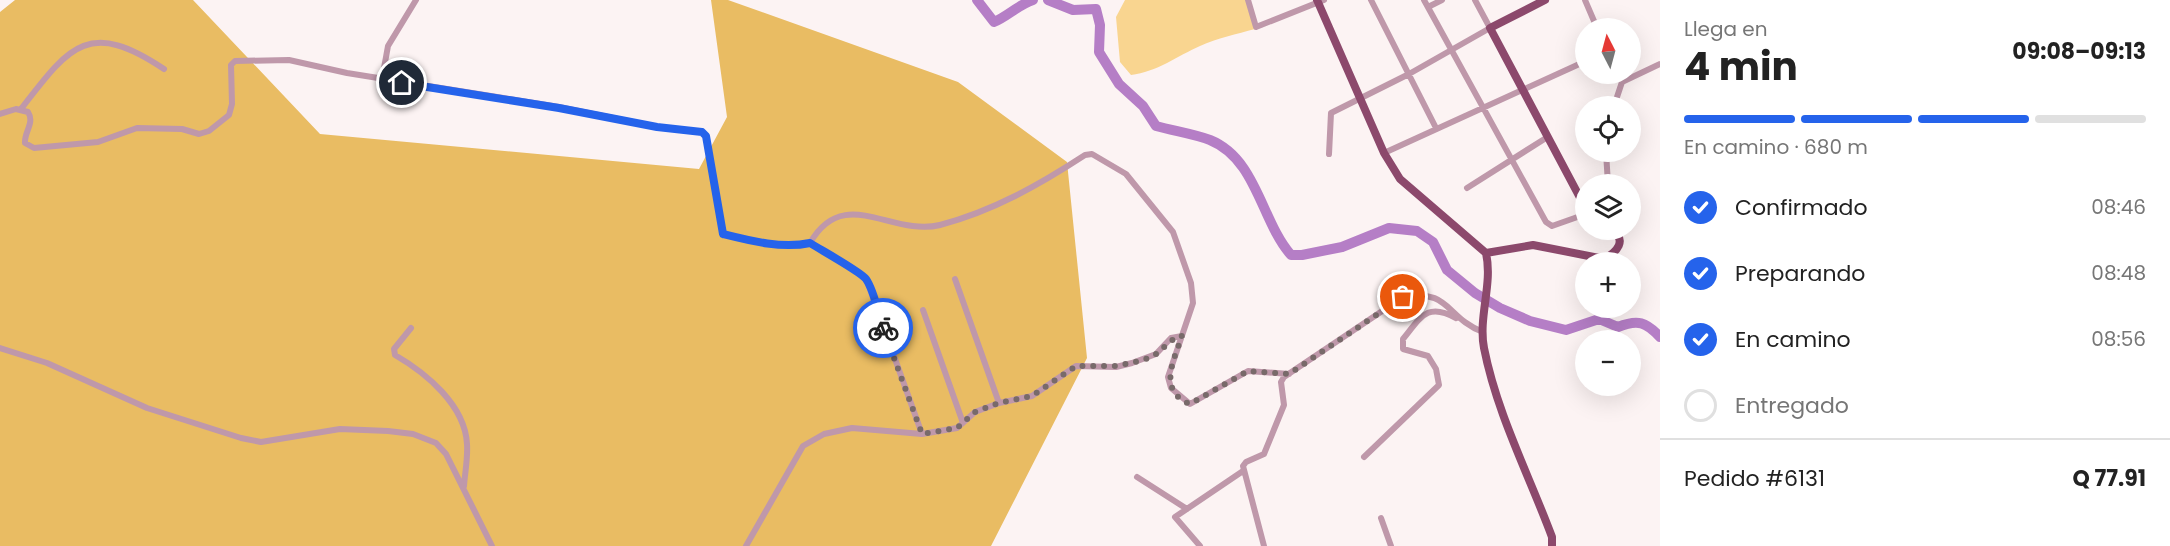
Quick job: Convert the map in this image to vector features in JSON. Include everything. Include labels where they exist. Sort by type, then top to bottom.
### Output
[{"type":"main road","points":[[1545,0],[1490,28],[1575,192]]},
{"type":"main road","points":[[1320,1],[1384,153],[1409,189],[1486,253],[1488,270],[1483,328],[1484,347],[1500,405],[1546,523],[1552,546]]},
{"type":"main road","points":[[1486,253],[1533,245],[1604,259],[1615,253],[1620,240]]},
{"type":"street","points":[[382,79],[388,46],[416,0]]},
{"type":"street","points":[[1248,0],[1256,27],[1320,1]]},
{"type":"street","points":[[1371,0],[1436,128]]},
{"type":"street","points":[[1424,0],[1546,222],[1552,226],[1575,217]]},
{"type":"street","points":[[1428,7],[1442,0]]},
{"type":"street","points":[[1329,154],[1331,113],[1408,74],[1490,28],[1475,0]]},
{"type":"street","points":[[1585,0],[1592,18]]},
{"type":"street","points":[[0,114],[21,109],[54,66],[79,48],[94,42],[119,45],[164,69]]},
{"type":"street","points":[[21,109],[31,116],[25,136],[29,147],[82,144],[116,138],[137,128],[182,129],[200,134],[209,131],[229,115],[232,104],[231,65],[235,61],[290,60],[382,79],[559,108],[657,127],[702,132],[706,136],[723,234],[797,246],[810,243],[828,219],[840,215],[853,213],[895,223],[936,226],[984,212],[1040,184],[1084,155],[1092,154],[1126,174],[1173,232],[1191,283],[1193,303],[1168,377],[1171,388],[1190,404],[1248,371],[1289,374]]},
{"type":"street","points":[[1617,96],[1622,82],[1660,64]]},
{"type":"street","points":[[1384,153],[1575,66]]},
{"type":"street","points":[[1467,188],[1546,138]]},
{"type":"street","points":[[810,243],[846,267],[859,272],[867,280],[922,434]]},
{"type":"street","points":[[955,279],[999,403]]},
{"type":"street","points":[[1264,546],[1244,471],[1246,462],[1264,454],[1284,405],[1281,382],[1289,374],[1403,297],[1419,294],[1435,296],[1468,325]]},
{"type":"street","points":[[1364,457],[1439,385],[1436,369],[1428,356],[1403,349],[1403,339],[1431,310],[1438,309],[1468,325],[1483,328]]},
{"type":"street","points":[[923,310],[963,423]]},
{"type":"street","points":[[411,328],[394,349],[395,355],[429,379],[453,405],[463,423],[467,442],[464,487]]},
{"type":"street","points":[[746,546],[803,446],[824,434],[852,428],[922,434],[957,428],[975,412],[999,403],[1032,396],[1080,365],[1116,366],[1144,360],[1156,354],[1171,338],[1182,336]]},
{"type":"street","points":[[0,348],[47,363],[147,408],[242,438],[261,442],[339,429],[413,434],[436,443],[446,453],[492,546]]},
{"type":"street","points":[[1200,546],[1176,521],[1175,517],[1244,471]]},
{"type":"street","points":[[1137,477],[1187,509]]},
{"type":"street","points":[[1381,518],[1391,546]]},
{"type":"shaded area","points":[[15,0],[193,0],[320,134],[699,169],[727,117],[711,0],[728,0],[958,82],[1067,162],[1087,358],[991,546],[0,546],[0,12]]},
{"type":"shaded area","points":[[1125,0],[1246,0],[1255,29],[1213,41],[1158,67],[1131,75],[1120,62],[1116,17]]},
{"type":"waterway","points":[[977,0],[994,22],[1033,0]]},
{"type":"waterway","points":[[1048,0],[1073,10],[1096,9],[1100,25],[1099,52],[1119,84],[1143,106],[1156,126],[1210,140],[1226,149],[1248,176],[1272,225],[1291,255],[1342,247],[1389,228],[1417,231],[1433,242],[1447,270],[1475,293],[1500,308],[1530,321],[1566,330],[1599,319],[1618,327],[1641,323],[1660,337]]},
{"type":"way so far","points":[[883,328],[922,434],[957,428],[975,412],[999,403],[1032,396],[1076,366],[1116,366],[1144,360],[1156,354],[1171,338],[1177,336],[1182,336],[1168,377],[1171,388],[1184,402],[1190,404],[1223,383],[1248,371],[1289,374],[1403,297]]},
{"type":"route","points":[[402,83],[559,108],[657,127],[702,132],[706,136],[723,234],[746,240],[797,246],[810,243],[846,267],[859,272],[867,280],[883,328]]}]
